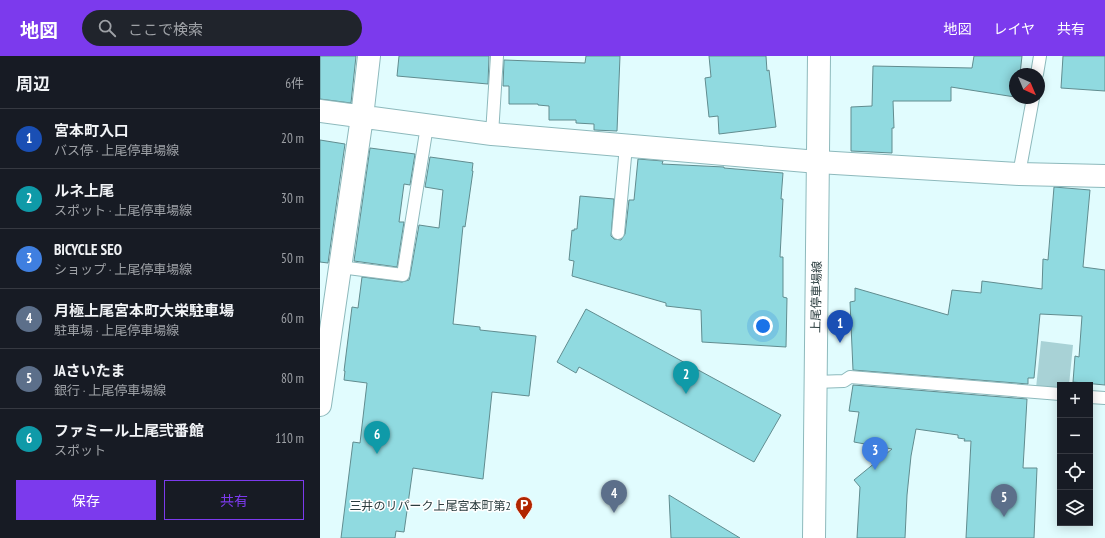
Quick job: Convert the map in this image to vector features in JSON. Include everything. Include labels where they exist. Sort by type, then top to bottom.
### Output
[{"type":"street","points":[[321,394],[362,117],[369,56]]},
{"type":"street","name":"上尾停車場線","points":[[814,538],[819,56]]},
{"type":"street","points":[[320,111],[492,134],[818,162],[1019,174],[1105,176]]},
{"type":"lane","points":[[492,134],[497,56]]},
{"type":"lane","points":[[1038,68],[1040,56]]},
{"type":"lane","points":[[1019,174],[1032,104]]},
{"type":"lane","points":[[340,267],[403,275],[427,126]]},
{"type":"lane","points":[[618,234],[626,146]]},
{"type":"lane","points":[[816,382],[844,381],[850,377],[1057,394]]},
{"type":"lane","points":[[1093,397],[1105,398]]},
{"type":"shaded area","points":[[1041,341],[1073,345],[1069,382],[1057,382],[1057,390],[1036,388]]},
{"type":"building","points":[[320,56],[356,56],[351,103],[320,99]]},
{"type":"building","points":[[399,56],[489,56],[488,84],[397,76]]},
{"type":"building","points":[[586,56],[620,56],[617,131],[594,130],[594,124],[576,123],[576,120],[549,120],[549,106],[538,104],[509,104],[509,86],[503,86],[504,60],[585,63]]},
{"type":"building","points":[[709,56],[766,56],[776,127],[719,134],[718,116],[709,117],[705,78],[711,77]]},
{"type":"building","points":[[974,56],[1022,56],[1021,68],[1009,68],[1009,96],[951,87],[951,101],[893,101],[894,128],[892,128],[892,153],[851,151],[851,107],[872,106],[873,66],[972,68]]},
{"type":"building","points":[[1063,56],[1105,56],[1105,91],[1061,88]]},
{"type":"building","points":[[320,140],[345,144],[328,263],[320,262]]},
{"type":"building","points":[[370,148],[415,154],[410,185],[404,184],[399,222],[404,222],[397,267],[354,261]]},
{"type":"building","points":[[430,157],[473,163],[465,227],[463,226],[453,324],[480,327],[480,330],[536,336],[529,396],[492,392],[483,479],[413,468],[404,532],[396,531],[395,538],[341,538],[353,442],[360,443],[367,383],[344,380],[352,307],[358,308],[362,277],[402,282],[409,280],[419,225],[439,228],[443,190],[425,187]]},
{"type":"building","points":[[638,159],[663,161],[662,164],[724,167],[783,173],[780,257],[783,257],[783,297],[787,298],[786,347],[702,342],[701,310],[666,306],[666,303],[572,276],[574,261],[569,260],[572,230],[574,231],[574,229],[577,229],[580,196],[614,199],[611,236],[614,239],[621,240],[625,234],[629,200],[634,200]]},
{"type":"building","points":[[1054,187],[1090,190],[1083,267],[1105,270],[1105,385],[1093,384],[1093,382],[1073,382],[1075,356],[1079,357],[1082,316],[1040,314],[1034,378],[1028,378],[1028,384],[853,370],[850,302],[855,301],[855,288],[948,315],[952,290],[981,293],[982,281],[1042,289],[1043,259],[1048,260]]},
{"type":"building","points":[[586,309],[781,415],[754,462],[579,367],[576,373],[557,362]]},
{"type":"building","points":[[853,385],[1027,399],[1023,468],[1037,468],[1034,538],[966,538],[971,441],[964,441],[965,439],[958,438],[958,435],[916,429],[911,456],[907,495],[905,538],[857,538],[860,487],[854,480],[892,449],[854,442],[859,412],[849,411]]},
{"type":"building","points":[[669,495],[740,538],[671,538]]},
{"type":"place","name":"宮本町入口","points":[[840,343]]},
{"type":"place","name":"ルネ上尾","points":[[686,394]]},
{"type":"place","name":"ファミール上尾弐番館","points":[[377,454]]},
{"type":"place","name":"BICYCLE SEO","points":[[875,470]]},
{"type":"place","name":"月極上尾宮本町大栄駐車場","points":[[614,513]]},
{"type":"place","name":"JAさいたま","points":[[1004,517]]},
{"type":"place","name":"三井のリパーク上尾宮本町第2","points":[[524,520]]}]
